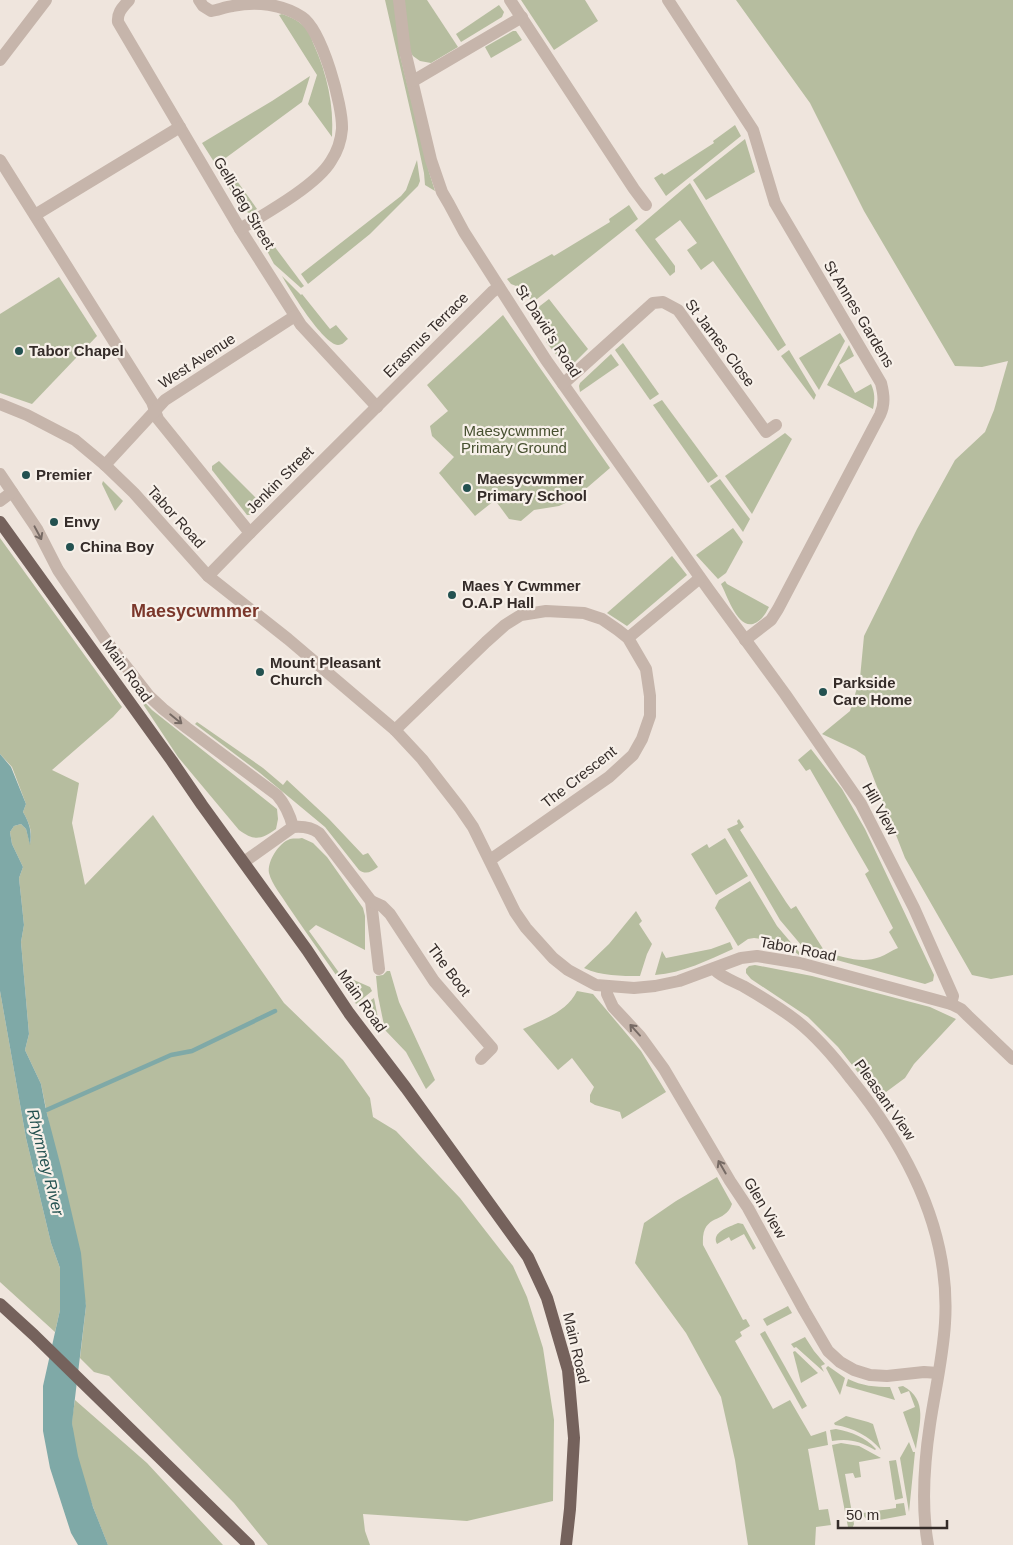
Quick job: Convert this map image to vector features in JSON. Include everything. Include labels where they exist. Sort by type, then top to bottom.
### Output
[{"type":"main road","name":"Main Road","points":[[0,522],[307,950],[349,1013],[406,1088],[528,1258],[547,1298],[568,1370],[574,1438],[566,1545]]},
{"type":"main road","points":[[0,1304],[218,1513],[248,1545]]},
{"type":"street","points":[[0,60],[46,0]]},
{"type":"street","name":"Gelli-deg Street","points":[[129,0],[117,16],[118,22],[240,229],[301,325],[377,407]]},
{"type":"street","points":[[199,0],[203,6],[211,11],[234,6],[268,4],[291,11],[304,18],[313,29],[323,50],[342,114],[339,147],[321,175],[282,203],[240,229]]},
{"type":"street","name":"St David's Road","points":[[400,0],[404,51],[413,81],[431,160],[442,192],[464,232],[563,384],[700,578]]},
{"type":"street","points":[[510,0],[646,205]]},
{"type":"street","name":"St Annes Gardens","points":[[668,0],[754,130],[776,203],[881,384],[884,396],[880,415],[778,609],[771,620],[745,640]]},
{"type":"street","points":[[413,81],[522,17]]},
{"type":"street","points":[[35,216],[180,127]]},
{"type":"street","points":[[0,160],[152,402],[158,419],[250,533]]},
{"type":"street","name":"Erasmus Terrace","points":[[377,407],[499,287]]},
{"type":"street","name":"St James Close","points":[[563,384],[653,303],[663,302],[678,310],[766,432],[776,425]]},
{"type":"street","name":"West Avenue","points":[[105,465],[164,400],[295,316]]},
{"type":"street","name":"Tabor Road","points":[[0,404],[27,415],[75,440],[134,493],[208,576],[288,639],[395,730],[416,752],[460,808],[490,860],[515,912],[526,928],[553,958],[568,970],[596,985],[634,988],[679,981],[745,957],[776,959],[800,963],[951,1004]]},
{"type":"street","name":"Jenkin Street","points":[[208,576],[377,407]]},
{"type":"street","name":"Main Road","points":[[0,474],[37,529],[58,570],[107,642],[150,696],[187,728],[276,795],[287,809],[293,827]]},
{"type":"street","points":[[0,501],[12,492]]},
{"type":"street","points":[[628,638],[700,578]]},
{"type":"street","name":"Hill View","points":[[700,578],[791,702],[861,804],[918,917],[953,996],[951,1004]]},
{"type":"street","name":"The Crescent","points":[[395,730],[486,642],[505,625],[521,615],[546,611],[584,613],[602,619],[628,638],[646,670],[650,696],[650,716],[642,739],[633,755],[609,777],[490,860]]},
{"type":"street","points":[[244,862],[293,827],[300,826],[313,829],[319,833],[371,901],[379,969]]},
{"type":"street","name":"The Boot","points":[[371,901],[382,906],[390,914],[434,981],[492,1048],[481,1058]]},
{"type":"street","name":"Pleasant View","points":[[714,969],[718,974],[770,1001],[798,1022],[836,1059],[880,1116],[901,1149],[916,1179],[928,1211],[944,1271],[946,1299],[945,1325],[929,1426],[924,1480],[924,1523],[928,1545]]},
{"type":"street","name":"Glen View","points":[[607,986],[609,1000],[640,1036],[664,1069],[748,1208],[828,1351],[840,1362],[854,1370],[870,1375],[888,1376],[924,1372],[938,1373]]},
{"type":"street","points":[[951,1004],[961,1009],[1013,1059]]},
{"type":"green space","points":[[385,0],[396,0],[400,55],[435,191],[425,185],[417,140]]},
{"type":"green space","points":[[403,0],[427,0],[458,47],[431,63],[420,61],[413,56],[408,49]]},
{"type":"green space","points":[[521,0],[585,0],[598,21],[554,50]]},
{"type":"green space","points":[[736,0],[1013,0],[1013,975],[991,979],[972,975],[905,858],[865,756],[822,734],[850,711],[860,678],[864,636],[917,529],[955,460],[985,432],[994,410],[1008,361],[982,367],[955,366],[864,211],[810,103]]},
{"type":"green space","points":[[499,5],[504,12],[502,17],[461,42],[456,34]]},
{"type":"green space","points":[[282,14],[300,22],[311,36],[323,67],[329,90],[332,113],[332,137],[308,104],[317,75],[279,15]]},
{"type":"green space","points":[[516,31],[522,40],[491,58],[485,47]]},
{"type":"green space","points":[[310,76],[302,102],[216,165],[202,143]]},
{"type":"green space","points":[[735,125],[741,136],[666,196],[654,178],[662,173],[664,175],[714,143],[713,141]]},
{"type":"green space","points":[[745,139],[755,172],[706,200],[693,180]]},
{"type":"green space","points":[[417,160],[420,181],[418,186],[370,234],[308,284],[301,274],[401,196],[406,190]]},
{"type":"green space","points":[[227,167],[257,209],[249,213],[243,210],[219,172]]},
{"type":"green space","points":[[690,183],[786,345],[778,351],[713,261],[701,270],[687,250],[697,243],[680,220],[655,239],[675,266],[675,272],[670,276],[635,230]]},
{"type":"green space","points":[[629,205],[638,219],[532,303],[524,289],[511,284],[507,279],[552,254],[554,256],[610,222],[609,219]]},
{"type":"green space","points":[[260,227],[304,286],[301,288],[274,264],[257,232],[257,229]]},
{"type":"green space","points":[[282,276],[302,294],[330,329],[336,325],[348,339],[343,344],[338,345],[324,336],[307,315]]},
{"type":"green space","points":[[59,277],[97,336],[32,404],[0,393],[0,314]]},
{"type":"green space","points":[[549,299],[588,349],[573,364],[567,366],[546,342],[547,326],[536,309]]},
{"type":"green space","name":"Maesycwmmer Primary Ground","points":[[503,315],[610,468],[574,499],[559,506],[534,510],[521,521],[509,519],[495,500],[475,516],[439,473],[454,457],[432,436],[430,426],[448,411],[427,385]]},
{"type":"green space","points":[[840,333],[845,341],[819,390],[799,358]]},
{"type":"green space","points":[[623,343],[659,394],[650,400],[615,350]]},
{"type":"green space","points":[[849,345],[854,356],[839,365],[855,393],[871,384],[874,396],[873,409],[827,385]]},
{"type":"green space","points":[[789,350],[816,395],[814,400],[781,356]]},
{"type":"green space","points":[[611,354],[619,365],[580,392],[580,383]]},
{"type":"green space","points":[[662,400],[718,476],[708,483],[653,405]]},
{"type":"green space","points":[[785,433],[792,439],[752,514],[725,476]]},
{"type":"green space","points":[[219,461],[263,505],[253,515],[247,515],[212,470],[212,466]]},
{"type":"green space","points":[[720,479],[750,519],[743,532],[710,486]]},
{"type":"green space","points":[[103,481],[123,501],[115,511],[102,484]]},
{"type":"green space","points":[[733,528],[743,542],[726,573],[718,579],[696,555]]},
{"type":"green space","points":[[0,538],[122,707],[52,770],[79,783],[72,823],[85,885],[153,815],[284,1003],[343,1060],[370,1098],[373,1117],[396,1131],[460,1198],[513,1266],[527,1297],[543,1348],[554,1420],[553,1501],[467,1521],[363,1514],[365,1531],[370,1545],[268,1545],[234,1503],[109,1376],[94,1372],[80,1358],[86,1306],[41,1084],[25,1050],[29,1034],[21,942],[24,925],[19,878],[23,867],[12,844],[10,832],[14,826],[21,824],[26,829],[30,844],[31,831],[23,812],[26,804],[12,767],[0,754]]},
{"type":"green space","points":[[672,556],[687,575],[627,626],[607,613]]},
{"type":"green space","points":[[725,581],[727,584],[769,607],[761,619],[756,623],[747,624],[737,616],[721,584]]},
{"type":"green space","points":[[135,692],[152,710],[277,809],[276,829],[258,838],[249,836],[239,830],[178,757]]},
{"type":"green space","points":[[197,722],[263,768],[283,785],[287,780],[329,819],[363,855],[368,853],[378,867],[368,872],[359,870],[325,827],[260,773],[195,724]]},
{"type":"green space","points":[[811,749],[842,789],[865,829],[934,975],[933,981],[925,984],[807,952],[780,920],[727,829],[738,824],[737,821],[739,819],[744,827],[740,830],[786,902],[791,909],[796,906],[825,952],[852,959],[866,960],[880,957],[898,948],[889,932],[893,928],[865,874],[869,871],[810,769],[806,771],[798,760]]},
{"type":"green space","points":[[302,838],[313,843],[327,857],[363,908],[365,916],[365,950],[316,925],[309,931],[340,974],[370,987],[372,991],[356,1004],[270,877],[270,863],[278,848],[290,839]]},
{"type":"green space","points":[[725,838],[748,876],[716,895],[691,854],[707,844],[709,848]]},
{"type":"green space","points":[[750,881],[777,926],[799,952],[799,955],[780,941],[754,938],[748,939],[738,946],[715,908],[719,900]]},
{"type":"green space","points":[[636,911],[642,921],[639,924],[652,944],[640,976],[604,974],[584,968],[609,944]]},
{"type":"green space","points":[[730,942],[733,949],[685,969],[655,975],[662,951],[666,958],[711,949]]},
{"type":"green space","points":[[755,965],[812,976],[930,1007],[956,1019],[914,1064],[905,1078],[878,1098],[838,1047],[808,1017],[751,979],[746,973],[746,969],[749,966]]},
{"type":"green space","points":[[390,971],[399,1002],[435,1080],[426,1089],[406,1052],[385,1030],[376,976],[383,975]]},
{"type":"green space","points":[[0,991],[26,1138],[51,1243],[60,1268],[60,1310],[55,1332],[0,1282]]},
{"type":"green space","points":[[577,991],[593,994],[641,1051],[666,1092],[622,1119],[620,1112],[590,1102],[590,1095],[594,1087],[572,1058],[558,1070],[523,1029],[561,1010]]},
{"type":"green space","points":[[374,998],[379,1023],[362,1006]]},
{"type":"green space","points":[[717,1177],[732,1204],[724,1215],[709,1223],[703,1235],[703,1245],[743,1320],[746,1319],[750,1326],[740,1332],[742,1336],[735,1341],[773,1409],[790,1400],[811,1436],[826,1431],[828,1445],[808,1449],[819,1510],[828,1509],[831,1525],[816,1527],[815,1545],[748,1545],[735,1460],[721,1397],[686,1333],[635,1263],[644,1223],[676,1201]]},
{"type":"green space","points":[[738,1223],[743,1224],[756,1248],[753,1250],[744,1234],[731,1241],[729,1237],[717,1244],[716,1236],[719,1233]]},
{"type":"green space","points":[[788,1306],[792,1313],[767,1326],[763,1319]]},
{"type":"green space","points":[[765,1331],[807,1406],[802,1409],[760,1334]]},
{"type":"green space","points":[[805,1337],[825,1364],[821,1366],[824,1372],[791,1344]]},
{"type":"green space","points":[[795,1351],[818,1373],[801,1383],[793,1352]]},
{"type":"green space","points":[[828,1366],[845,1378],[840,1395],[826,1368]]},
{"type":"green space","points":[[848,1379],[869,1386],[890,1387],[895,1400],[846,1386]]},
{"type":"green space","points":[[903,1386],[911,1392],[916,1398],[919,1406],[920,1422],[916,1449],[903,1412],[915,1407],[909,1391],[901,1394],[898,1387]]},
{"type":"green space","points":[[75,1400],[147,1463],[223,1545],[108,1545],[76,1453],[72,1423]]},
{"type":"green space","points":[[846,1416],[873,1424],[881,1450],[861,1433],[835,1425],[834,1423]]},
{"type":"green space","points":[[836,1429],[858,1436],[876,1449],[854,1441],[832,1441],[830,1430]]},
{"type":"green space","points":[[909,1442],[913,1452],[915,1452],[909,1512],[900,1458]]},
{"type":"green space","points":[[841,1443],[859,1446],[881,1458],[859,1462],[861,1477],[855,1478],[853,1473],[845,1474],[854,1524],[852,1529],[848,1527],[832,1445]]},
{"type":"green space","points":[[896,1460],[903,1498],[895,1500],[889,1461]]},
{"type":"green space","points":[[904,1503],[906,1515],[874,1521],[866,1518],[863,1513],[896,1508],[896,1504]]},
{"type":"water","name":"Rhymney River","points":[[0,754],[11,767],[26,804],[23,812],[31,832],[30,845],[26,829],[21,824],[14,826],[10,832],[12,844],[23,867],[19,878],[24,925],[21,942],[29,1034],[25,1050],[41,1084],[81,1253],[86,1306],[72,1423],[78,1456],[93,1507],[108,1545],[78,1545],[71,1533],[50,1468],[43,1431],[43,1386],[60,1310],[60,1268],[51,1243],[26,1138],[0,991]]},
{"type":"waterway","name":"Rhymney River","points":[[42,1112],[171,1055],[192,1051],[275,1011]]},
{"type":"place","name":"Tabor Chapel","points":[[19,351]]},
{"type":"place","name":"Premier","points":[[26,475]]},
{"type":"place","name":"Maesycwmmer Primary School","points":[[467,488]]},
{"type":"place","name":"Envy","points":[[54,522]]},
{"type":"place","name":"China Boy","points":[[70,547]]},
{"type":"place","name":"Maes Y Cwmmer O.A.P Hall","points":[[452,595]]},
{"type":"place","name":"Mount Pleasant Church","points":[[260,672]]},
{"type":"place","name":"Parkside Care Home","points":[[823,692]]},
{"type":"district","name":"Maesycwmmer","points":[[195,611]]}]
